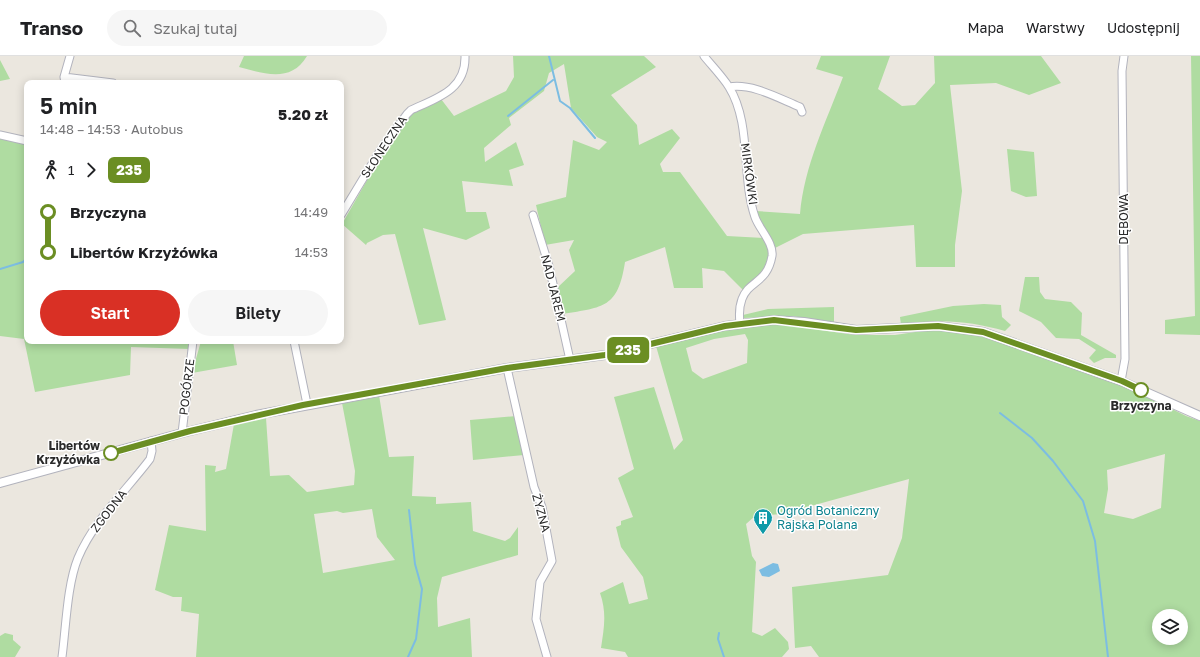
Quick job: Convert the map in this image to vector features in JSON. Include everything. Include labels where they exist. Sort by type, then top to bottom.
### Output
[{"type":"street","points":[[65,80],[70,56]]},
{"type":"street","name":"SŁONECZNA","points":[[344,211],[381,149],[407,114],[411,110],[445,94],[457,85],[463,73],[465,56]]},
{"type":"street","name":"MIRKÓWKI","points":[[704,56],[729,87],[739,115],[755,217],[772,254],[769,270],[747,291],[742,299],[739,310],[740,324]]},
{"type":"street","name":"DĘBOWA","points":[[1122,381],[1125,359],[1122,71],[1124,56]]},
{"type":"street","points":[[729,87],[739,85],[769,94],[800,107],[802,112]]},
{"type":"street","points":[[0,135],[24,140]]},
{"type":"street","name":"NAD JAREM","points":[[533,215],[549,266],[570,360]]},
{"type":"street","points":[[0,483],[182,433],[307,404],[507,368],[605,355],[740,324],[774,320],[856,330],[938,326],[983,332],[1122,381],[1130,386],[1200,416]]},
{"type":"street","name":"POGÓRZE","points":[[182,433],[193,344]]},
{"type":"street","points":[[295,344],[307,404]]},
{"type":"street","name":"ŻYZNA","points":[[507,368],[534,488],[542,507],[552,561],[540,582],[536,619],[547,657]]},
{"type":"street","name":"ZGODNA","points":[[62,657],[73,575],[78,558],[92,530],[150,459],[152,452],[151,442]]},
{"type":"green space","points":[[244,56],[307,56],[301,65],[293,70],[285,73],[268,74],[239,67]]},
{"type":"green space","points":[[513,56],[644,56],[656,67],[611,95],[637,125],[639,145],[672,129],[680,138],[660,164],[663,172],[680,172],[727,236],[764,238],[768,255],[768,262],[765,268],[744,291],[724,271],[702,268],[703,288],[674,288],[665,247],[625,262],[618,289],[607,303],[599,307],[563,314],[557,288],[575,271],[569,250],[574,240],[545,245],[536,205],[566,197],[573,140],[599,150],[607,142],[597,137],[571,108],[564,64],[549,73],[544,91],[509,118],[511,125],[484,148],[485,162],[516,142],[524,165],[509,170],[513,186],[462,181],[466,212],[486,212],[490,228],[466,240],[423,228],[446,320],[419,325],[395,234],[383,235],[367,243],[366,245],[344,226],[344,220],[398,126],[412,113],[441,99],[454,116],[506,91],[514,77]]},
{"type":"green space","points":[[821,56],[890,56],[878,89],[902,106],[915,105],[935,83],[934,56],[1041,56],[1061,83],[1029,95],[996,83],[950,85],[962,191],[955,245],[955,267],[916,267],[914,225],[803,234],[775,248],[755,211],[800,214],[802,196],[811,161],[843,77],[816,69]]},
{"type":"green space","points":[[1191,56],[1200,56],[1200,335],[1165,334],[1165,320],[1195,316]]},
{"type":"green space","points":[[0,60],[10,79],[0,81]]},
{"type":"green space","points":[[0,138],[24,142],[24,339],[0,336]]},
{"type":"green space","points":[[1007,149],[1034,152],[1037,196],[1026,197],[1011,191]]},
{"type":"green space","points":[[1025,277],[1039,277],[1040,292],[1045,299],[1071,302],[1082,313],[1081,335],[1116,355],[1116,358],[1105,358],[1094,363],[1089,358],[1096,350],[1079,339],[1056,338],[1041,322],[1019,311]]},
{"type":"green space","points":[[984,304],[1001,305],[1002,317],[1011,325],[1005,331],[967,323],[941,321],[901,325],[900,317],[953,306]]},
{"type":"green space","points":[[834,307],[834,324],[793,316],[743,318],[743,315],[768,309]]},
{"type":"green space","points":[[773,323],[855,335],[895,335],[922,331],[954,331],[992,339],[1128,387],[1186,416],[1200,421],[1200,657],[819,657],[811,646],[795,648],[792,587],[888,575],[902,538],[909,479],[782,514],[755,516],[746,524],[752,556],[756,562],[752,632],[762,636],[775,628],[788,642],[789,649],[782,657],[628,657],[625,652],[601,648],[604,627],[604,607],[600,593],[623,582],[629,604],[648,599],[643,577],[621,547],[616,527],[621,525],[621,521],[633,517],[618,478],[634,469],[614,397],[654,387],[674,450],[683,440],[656,346],[713,332]],"holes":[[[745,334],[748,340],[747,363],[703,379],[692,371],[686,348],[714,339]],[[1165,454],[1161,508],[1133,519],[1104,513],[1108,489],[1107,470]]]},
{"type":"green space","points":[[25,344],[190,344],[189,349],[131,347],[130,375],[35,392]]},
{"type":"green space","points":[[200,344],[234,344],[237,365],[192,373]]},
{"type":"green space","points":[[379,395],[389,457],[414,456],[412,496],[436,497],[436,504],[471,502],[473,531],[505,541],[510,538],[518,527],[518,555],[442,577],[437,598],[438,627],[470,618],[472,657],[196,657],[199,614],[181,611],[182,597],[173,597],[155,590],[169,525],[206,531],[205,465],[216,466],[215,472],[226,469],[234,424],[266,418],[270,476],[289,475],[307,492],[354,485],[355,471],[342,403]],"holes":[[[372,509],[377,537],[395,560],[323,573],[314,514],[337,511],[343,513]]]},
{"type":"green space","points":[[517,416],[524,455],[473,460],[470,420]]},
{"type":"green space","points":[[5,633],[13,635],[13,640],[21,647],[15,657],[0,657],[0,636]]},
{"type":"water","points":[[773,563],[778,564],[780,571],[769,577],[762,576],[759,570]]},
{"type":"waterway","points":[[549,56],[560,101],[570,108],[595,138]]},
{"type":"waterway","points":[[508,116],[553,80]]},
{"type":"waterway","points":[[0,269],[24,261]]},
{"type":"waterway","points":[[1000,413],[1032,438],[1053,461],[1083,501],[1095,541],[1108,657]]},
{"type":"waterway","points":[[408,657],[416,639],[422,589],[415,564],[409,510]]},
{"type":"waterway","points":[[719,633],[718,639],[724,657]]},
{"type":"bus line","name":"235","points":[[111,453],[190,431],[303,405],[507,368],[605,355],[725,326],[774,320],[804,322],[856,330],[938,326],[983,332],[996,335],[1122,381],[1141,390]]},
{"type":"place","name":"Brzyczyna","points":[[1141,390]]},
{"type":"place","name":"Libertów Krzyżówka","points":[[111,453]]},
{"type":"place","name":"Ogród Botaniczny Rajska Polana","points":[[763,535]]}]
